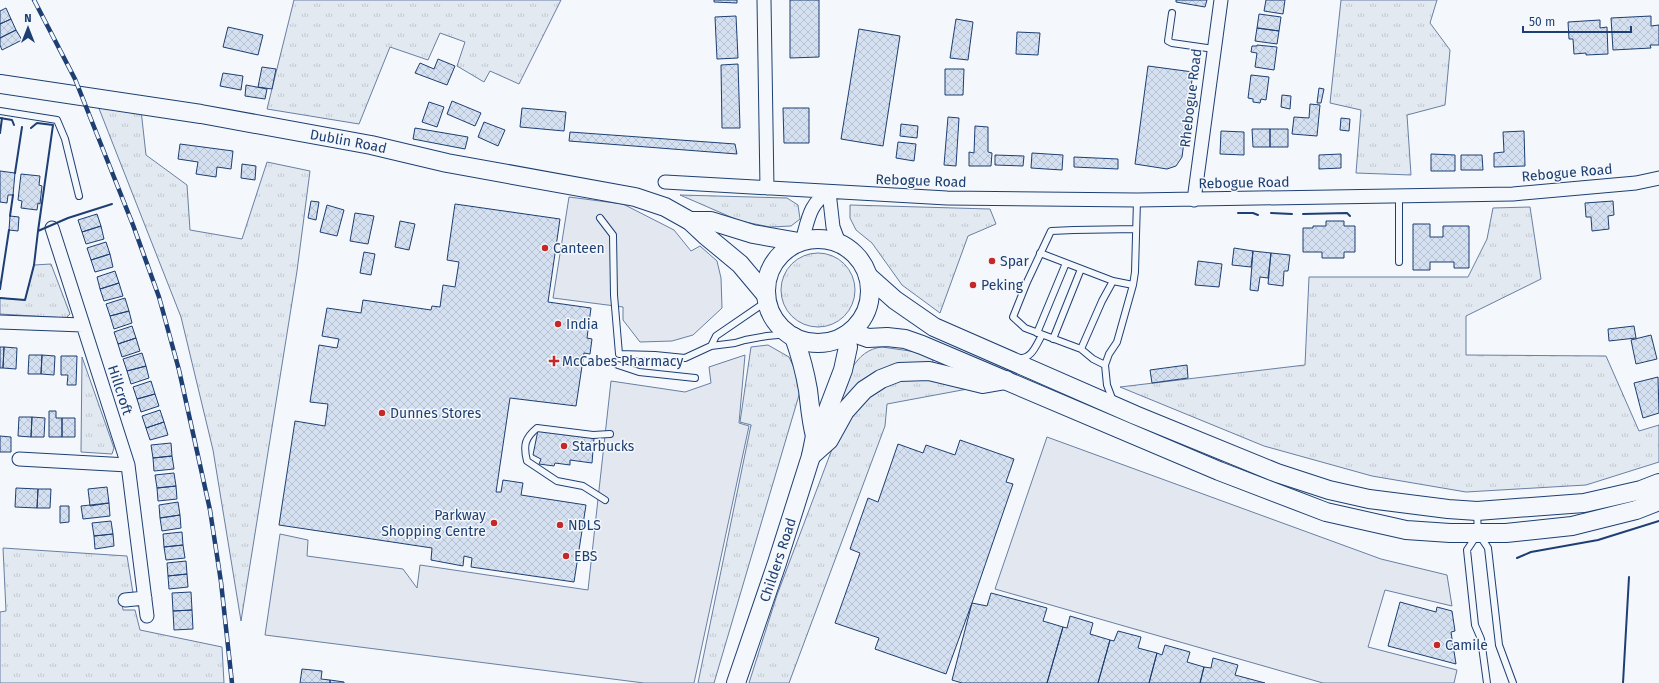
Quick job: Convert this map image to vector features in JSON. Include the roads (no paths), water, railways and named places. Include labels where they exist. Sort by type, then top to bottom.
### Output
[{"type":"main road","name":"Dublin Road","points":[[0,84],[194,113],[371,145],[453,164],[635,196],[665,207],[690,221],[740,264],[766,298]]},
{"type":"main road","points":[[690,221],[711,221],[753,234],[801,241],[821,238],[839,243],[852,251],[862,262],[868,276],[870,291],[868,306],[861,320],[849,333],[829,341],[811,342],[791,335],[779,325],[771,314],[766,298],[766,281],[770,268],[778,257],[788,248],[801,241]]},
{"type":"main road","points":[[868,276],[895,300],[934,327],[1116,406],[1277,473],[1329,490],[1369,499],[1448,509],[1477,511],[1584,503],[1641,490],[1659,484]]},
{"type":"main road","points":[[849,333],[868,338],[887,337],[905,339],[922,344],[1219,471],[1326,512],[1406,530],[1450,534],[1506,533],[1572,526],[1636,510],[1659,501]]},
{"type":"main road","name":"Childers Road","points":[[736,683],[777,563],[811,456],[815,436],[824,420],[843,370],[848,347],[849,333]]},
{"type":"main road","name":"Childers Road","points":[[791,335],[800,356],[808,389],[811,421],[815,436]]},
{"type":"main road","points":[[811,456],[829,440],[844,411],[864,390],[881,379],[899,372],[929,371],[983,384],[1006,380]]},
{"type":"street","points":[[764,0],[767,188]]},
{"type":"street","name":"Rhebogue Road","points":[[1194,200],[1221,0]]},
{"type":"street","name":"Rebogue Road","points":[[665,182],[829,192],[986,199],[1194,200],[1514,194],[1629,184],[1659,178]]},
{"type":"street","points":[[801,241],[810,213],[819,198],[829,192],[833,227],[839,243]]},
{"type":"street","name":"Hillcroft","points":[[52,228],[128,464],[147,616]]},
{"type":"street","points":[[0,322],[82,325]]},
{"type":"street","points":[[19,459],[128,464]]},
{"type":"street","points":[[125,600],[145,598]]},
{"type":"lane","points":[[1172,13],[1168,41],[1172,43],[1214,49]]},
{"type":"lane","points":[[0,111],[57,120],[65,139],[79,196]]},
{"type":"lane","points":[[1399,196],[1399,262]]},
{"type":"lane","points":[[1116,406],[1106,385],[1105,366],[1109,354],[1117,342],[1134,286],[1137,200]]},
{"type":"lane","points":[[600,218],[613,235],[614,295],[619,354],[685,358],[711,346],[735,343],[767,336],[791,335]]},
{"type":"lane","points":[[1105,366],[1093,360],[1081,349],[1053,340],[1025,328],[1013,317],[1050,232],[1136,229]]},
{"type":"lane","points":[[1040,253],[1112,281],[1134,286]]},
{"type":"lane","points":[[1000,356],[1021,358],[1032,353],[1066,263]]},
{"type":"lane","points":[[1053,340],[1081,269]]},
{"type":"lane","points":[[1081,349],[1112,281]]},
{"type":"lane","points":[[711,346],[716,336],[766,298]]},
{"type":"lane","points":[[618,364],[639,372],[696,378]]},
{"type":"lane","points":[[605,500],[583,486],[557,481],[539,470],[526,461],[524,449],[528,437],[537,428],[593,435],[610,434]]},
{"type":"lane","points":[[1477,511],[1478,533],[1488,548],[1499,645],[1513,683]]},
{"type":"lane","points":[[1478,533],[1467,550],[1475,625],[1481,639],[1487,683]]},
{"type":"railway","points":[[34,0],[75,79],[133,225],[159,297],[179,370],[210,510],[221,582],[232,683]]},
{"type":"place","name":"Canteen","points":[[545,248]]},
{"type":"place","name":"Spar","points":[[992,261]]},
{"type":"place","name":"Peking","points":[[973,285]]},
{"type":"place","name":"India","points":[[558,324]]},
{"type":"place","name":"McCabes Pharmacy","points":[[554,361]]},
{"type":"place","name":"Dunnes Stores","points":[[382,413]]},
{"type":"place","name":"Starbucks","points":[[564,446]]},
{"type":"place","name":"Parkway Shopping Centre","points":[[494,523]]},
{"type":"place","name":"NDLS","points":[[560,525]]},
{"type":"place","name":"EBS","points":[[566,556]]},
{"type":"place","name":"Camile","points":[[1437,645]]}]
